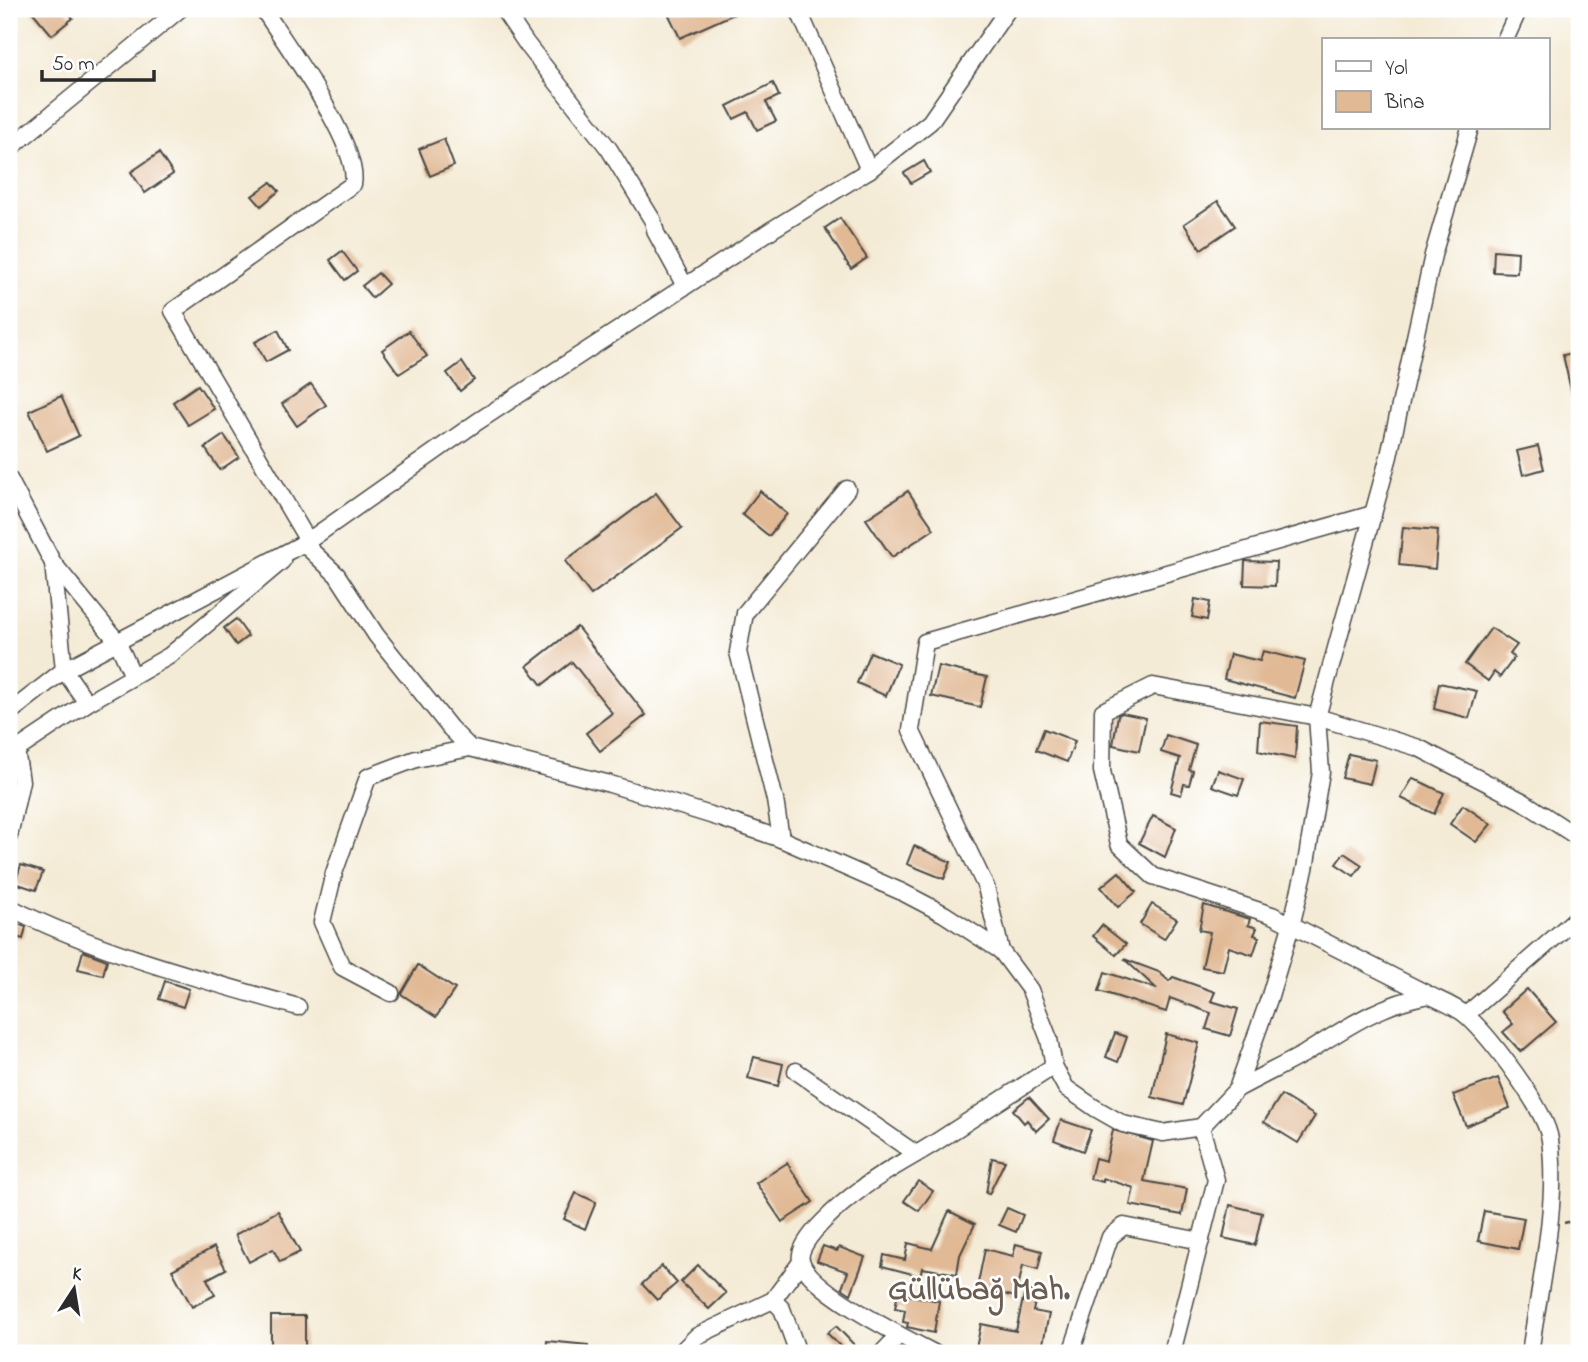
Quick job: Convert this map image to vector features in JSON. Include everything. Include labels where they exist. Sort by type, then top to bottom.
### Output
[{"type":"street","points":[[9,149],[180,9]]},
{"type":"street","points":[[263,9],[321,99],[351,158],[355,174],[353,184],[173,311],[305,542],[337,575],[376,635],[450,728],[470,748]]},
{"type":"street","points":[[503,9],[526,43],[609,149],[653,221],[656,233],[685,286]]},
{"type":"street","points":[[798,9],[869,170]]},
{"type":"street","points":[[9,836],[21,781],[12,752],[87,703],[169,656],[305,542],[477,422],[869,170],[930,122],[1008,9]]},
{"type":"street","points":[[1506,38],[1519,9]]},
{"type":"street","points":[[1237,1089],[1269,999],[1305,869],[1321,772],[1317,717],[1389,456],[1433,255],[1469,130]]},
{"type":"street","points":[[9,480],[53,563],[117,642],[133,676]]},
{"type":"street","points":[[780,839],[775,800],[738,652],[745,614],[847,489]]},
{"type":"street","points":[[1001,951],[986,887],[911,730],[925,642],[1373,514]]},
{"type":"street","points":[[9,713],[64,670],[305,542]]},
{"type":"street","points":[[53,563],[64,670],[87,703]]},
{"type":"street","points":[[1530,1353],[1551,1198],[1550,1137],[1534,1101],[1466,1015],[1272,915],[1153,876],[1119,844],[1102,771],[1103,711],[1153,686],[1317,717],[1419,748],[1522,801],[1579,838]]},
{"type":"street","points":[[391,993],[342,967],[322,922],[334,873],[368,777],[416,759],[470,748],[610,784],[780,839],[902,892],[944,914],[1001,951],[1030,990],[1049,1039],[1054,1066],[1066,1088],[1123,1124],[1163,1133],[1201,1127],[1237,1089],[1303,1054],[1348,1025],[1396,1003],[1429,995]]},
{"type":"street","points":[[9,906],[55,930],[180,973],[298,1007]]},
{"type":"street","points":[[1466,1015],[1579,916]]},
{"type":"street","points":[[934,1353],[850,1307],[812,1277],[801,1262],[800,1252],[809,1237],[830,1215],[863,1187],[1054,1066]]},
{"type":"street","points":[[796,1071],[916,1154]]},
{"type":"street","points":[[1172,1353],[1216,1180],[1201,1127]]},
{"type":"street","points":[[1071,1353],[1110,1237],[1124,1226],[1201,1241]]},
{"type":"street","points":[[680,1353],[697,1336],[773,1300],[801,1262]]},
{"type":"street","points":[[773,1300],[782,1309],[798,1353]]},
{"type":"street","points":[[882,1353],[899,1335]]},
{"type":"building","points":[[30,9],[65,9],[73,18],[52,35]]},
{"type":"building","points":[[666,9],[745,9],[680,38]]},
{"type":"building","points":[[773,83],[779,96],[766,102],[776,121],[757,130],[748,112],[734,119],[727,106]]},
{"type":"building","points":[[444,139],[454,166],[430,176],[419,149]]},
{"type":"building","points":[[159,153],[173,174],[145,193],[131,172]]},
{"type":"building","points":[[924,161],[930,172],[911,183],[904,173]]},
{"type":"building","points":[[271,182],[279,191],[261,206],[252,196]]},
{"type":"building","points":[[1218,201],[1235,226],[1201,249],[1184,224]]},
{"type":"building","points":[[840,218],[867,258],[851,269],[825,228]]},
{"type":"building","points":[[1494,250],[1518,252],[1517,273],[1493,272]]},
{"type":"building","points":[[342,251],[357,271],[345,280],[330,260]]},
{"type":"building","points":[[378,273],[388,284],[372,298],[362,286]]},
{"type":"building","points":[[278,330],[288,350],[266,362],[255,342]]},
{"type":"building","points":[[409,331],[427,356],[399,374],[382,350]]},
{"type":"building","points":[[1579,352],[1579,404],[1574,404],[1563,355]]},
{"type":"building","points":[[462,362],[474,380],[460,391],[447,373]]},
{"type":"building","points":[[311,384],[326,405],[297,426],[282,404]]},
{"type":"building","points":[[198,385],[214,409],[188,425],[173,402]]},
{"type":"building","points":[[61,396],[79,436],[47,451],[29,411]]},
{"type":"building","points":[[224,435],[239,457],[220,470],[205,448]]},
{"type":"building","points":[[1538,446],[1544,469],[1523,475],[1517,451]]},
{"type":"building","points":[[760,491],[787,514],[769,536],[742,514]]},
{"type":"building","points":[[908,491],[934,529],[892,557],[866,519]]},
{"type":"building","points":[[656,493],[682,528],[591,595],[565,561]]},
{"type":"building","points":[[1403,527],[1438,530],[1435,569],[1399,565]]},
{"type":"building","points":[[1245,561],[1276,562],[1275,586],[1244,585]]},
{"type":"building","points":[[1195,599],[1210,602],[1207,620],[1192,617]]},
{"type":"building","points":[[236,619],[248,636],[236,645],[224,628]]},
{"type":"building","points":[[577,627],[646,715],[600,751],[586,733],[612,713],[572,662],[542,685],[527,666]]},
{"type":"building","points":[[1491,628],[1517,645],[1510,654],[1514,658],[1500,677],[1494,672],[1488,681],[1465,664]]},
{"type":"building","points":[[1263,651],[1305,661],[1295,698],[1224,679],[1230,654],[1260,661]]},
{"type":"building","points":[[870,652],[899,664],[886,696],[857,683]]},
{"type":"building","points":[[938,666],[987,677],[980,707],[931,696]]},
{"type":"building","points":[[1439,683],[1477,691],[1469,718],[1434,709]]},
{"type":"building","points":[[1122,713],[1146,718],[1139,751],[1113,745],[1118,715]]},
{"type":"building","points":[[1260,721],[1297,726],[1295,759],[1258,751]]},
{"type":"building","points":[[1044,729],[1075,741],[1067,762],[1036,750]]},
{"type":"building","points":[[1166,735],[1196,745],[1189,770],[1193,771],[1189,785],[1184,784],[1181,795],[1171,792],[1180,758],[1161,752]]},
{"type":"building","points":[[1349,754],[1376,760],[1370,784],[1342,778]]},
{"type":"building","points":[[1218,770],[1244,779],[1238,795],[1212,786]]},
{"type":"building","points":[[1413,778],[1444,793],[1434,814],[1401,798]]},
{"type":"building","points":[[1463,805],[1491,824],[1476,842],[1450,824]]},
{"type":"building","points":[[1153,816],[1176,828],[1165,857],[1139,843]]},
{"type":"building","points":[[914,846],[951,862],[944,879],[907,864]]},
{"type":"building","points":[[1344,853],[1362,865],[1354,876],[1336,864]]},
{"type":"building","points":[[21,865],[43,872],[36,890],[15,883]]},
{"type":"building","points":[[1119,872],[1136,892],[1118,907],[1101,887]]},
{"type":"building","points":[[1152,904],[1177,919],[1164,939],[1140,924]]},
{"type":"building","points":[[1204,905],[1250,919],[1248,925],[1257,928],[1254,935],[1259,937],[1253,955],[1229,947],[1223,971],[1202,967],[1210,932],[1199,930]]},
{"type":"building","points":[[9,921],[26,927],[23,939],[9,935]]},
{"type":"building","points":[[1102,925],[1126,944],[1116,955],[1093,936]]},
{"type":"building","points":[[83,951],[107,960],[103,975],[78,969]]},
{"type":"building","points":[[1124,959],[1159,972],[1169,981],[1173,977],[1215,992],[1211,1001],[1238,1009],[1230,1036],[1206,1029],[1211,1013],[1170,998],[1166,1012],[1099,991],[1105,972],[1157,989]]},
{"type":"building","points":[[418,965],[455,989],[436,1017],[401,994]]},
{"type":"building","points":[[165,981],[189,989],[183,1007],[159,999]]},
{"type":"building","points":[[1527,989],[1556,1022],[1521,1052],[1503,1032],[1513,1024],[1502,1011]]},
{"type":"building","points":[[1115,1033],[1127,1037],[1118,1062],[1106,1057]]},
{"type":"building","points":[[1166,1034],[1199,1043],[1183,1105],[1152,1097]]},
{"type":"building","points":[[754,1057],[783,1064],[778,1086],[748,1078]]},
{"type":"building","points":[[1498,1078],[1510,1108],[1466,1126],[1453,1095]]},
{"type":"building","points":[[1281,1095],[1315,1116],[1298,1143],[1264,1122]]},
{"type":"building","points":[[1029,1097],[1049,1119],[1036,1131],[1027,1120],[1024,1123],[1013,1110]]},
{"type":"building","points":[[1061,1120],[1091,1130],[1083,1151],[1054,1140]]},
{"type":"building","points":[[1113,1130],[1153,1141],[1144,1181],[1187,1189],[1182,1215],[1130,1205],[1134,1188],[1103,1178],[1103,1182],[1090,1179],[1095,1158],[1106,1161]]},
{"type":"building","points":[[992,1158],[1005,1161],[989,1194],[986,1193]]},
{"type":"building","points":[[787,1163],[813,1202],[782,1222],[756,1183]]},
{"type":"building","points":[[918,1181],[933,1191],[919,1211],[904,1201]]},
{"type":"building","points":[[576,1193],[596,1202],[585,1229],[564,1219]]},
{"type":"building","points":[[1230,1205],[1262,1213],[1255,1245],[1223,1238]]},
{"type":"building","points":[[1007,1208],[1023,1215],[1016,1232],[999,1225]]},
{"type":"building","points":[[278,1211],[300,1252],[280,1262],[273,1249],[249,1262],[235,1235]]},
{"type":"building","points":[[949,1211],[975,1224],[960,1255],[957,1274],[922,1268],[920,1276],[882,1266],[884,1255],[905,1260],[908,1243],[932,1249]]},
{"type":"building","points":[[1484,1211],[1524,1218],[1518,1249],[1478,1241]]},
{"type":"building","points":[[1016,1244],[1042,1251],[1038,1269],[1023,1265],[1016,1297],[977,1288],[985,1249],[1013,1256]]},
{"type":"building","points":[[823,1246],[837,1251],[839,1247],[865,1257],[851,1294],[842,1288],[848,1272],[817,1261]]},
{"type":"building","points":[[214,1247],[226,1269],[207,1279],[215,1295],[192,1307],[172,1270]]},
{"type":"building","points":[[698,1265],[726,1293],[709,1309],[681,1282]]},
{"type":"building","points":[[662,1266],[677,1283],[657,1300],[642,1284]]},
{"type":"building","points":[[1025,1290],[1037,1293],[1033,1311],[1049,1314],[1041,1353],[975,1353],[981,1324],[1016,1331]]},
{"type":"building","points":[[898,1293],[939,1301],[934,1333],[907,1327],[908,1323],[903,1322],[905,1310],[895,1308]]},
{"type":"building","points":[[271,1316],[305,1316],[305,1348],[271,1348]]},
{"type":"building","points":[[836,1326],[862,1353],[847,1353],[827,1333]]},
{"type":"building","points":[[547,1341],[588,1345],[588,1353],[546,1353]]},
{"type":"district","name":"Güllübağ Mah.","points":[[979,1288]]}]
